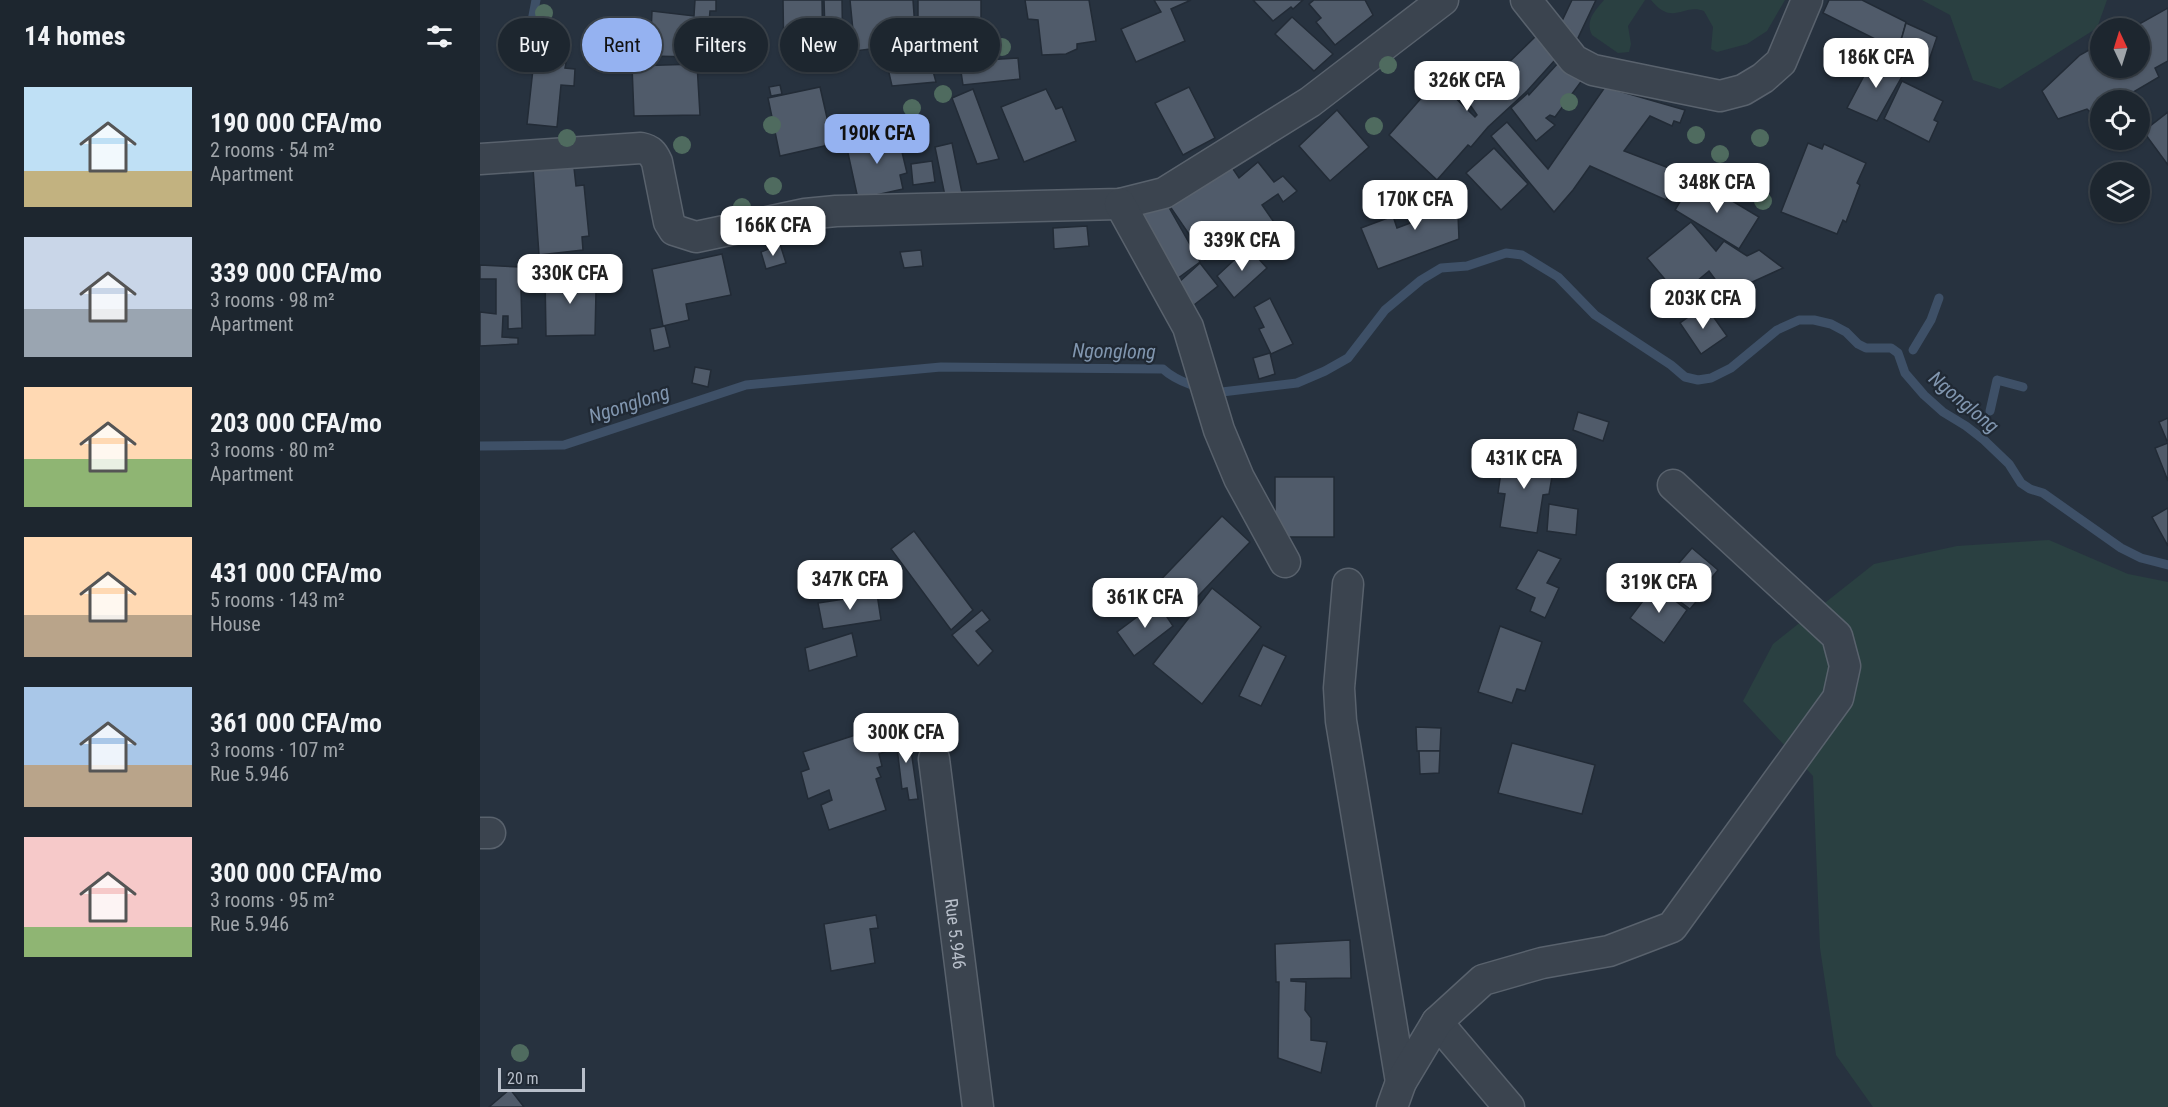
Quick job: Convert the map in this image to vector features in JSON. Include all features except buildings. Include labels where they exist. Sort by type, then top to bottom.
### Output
[{"type":"street","points":[[480,159],[641,148],[649,150],[654,154],[657,162],[669,222],[674,230],[696,237],[805,214],[836,211],[1120,204],[1164,193],[1310,102],[1443,0]]},
{"type":"street","points":[[1526,0],[1574,60],[1593,70],[1720,96],[1743,90],[1781,62],[1807,0]]},
{"type":"street","points":[[1120,204],[1188,327],[1223,440],[1239,478],[1285,562]]},
{"type":"street","points":[[1396,1095],[1437,1023],[1483,980],[1542,963],[1609,951],[1672,927],[1838,698],[1845,666],[1837,636],[1673,485]]},
{"type":"street","points":[[1348,584],[1339,688],[1341,721],[1396,1095]]},
{"type":"street","name":"Rue 5.946","points":[[934,759],[978,1107]]},
{"type":"street","points":[[1437,1023],[1509,1107]]},
{"type":"green space","points":[[1604,0],[1645,0],[1628,26],[1631,44],[1629,52],[1618,53],[1592,35],[1590,20]]},
{"type":"green space","points":[[1651,0],[1785,0],[1767,31],[1747,44],[1717,52],[1711,49],[1713,27],[1704,11],[1697,9],[1678,13],[1666,12]]},
{"type":"green space","points":[[1922,0],[2107,0],[2101,18],[2090,18],[2090,32],[2000,89],[1973,80],[1950,15]]},
{"type":"green space","points":[[2049,540],[2128,574],[2168,582],[2168,1107],[1873,1107],[1836,1055],[1820,948],[1813,776],[1743,701],[1773,644],[1874,564],[1957,546]]},
{"type":"waterway","points":[[533,18],[536,0]]},
{"type":"waterway","name":"Ngonglong","points":[[480,446],[564,445],[746,385],[941,367],[1163,369],[1175,378],[1191,385],[1222,392],[1297,383],[1348,358],[1385,310],[1421,280],[1441,268],[1467,266],[1506,253],[1522,255],[1558,277],[1595,315],[1671,365],[1685,377],[1698,380],[1711,378],[1731,368],[1777,330],[1799,320],[1814,320],[1831,324],[1846,332],[1858,344],[1866,348],[1891,348],[1898,353],[1905,373],[1924,395],[1943,412],[1984,440],[2009,464],[2021,483],[2043,493],[2121,548],[2141,558],[2168,565]]},
{"type":"waterway","points":[[1913,350],[1931,320],[1939,298]]},
{"type":"waterway","points":[[1990,411],[1997,380],[2023,387]]}]
